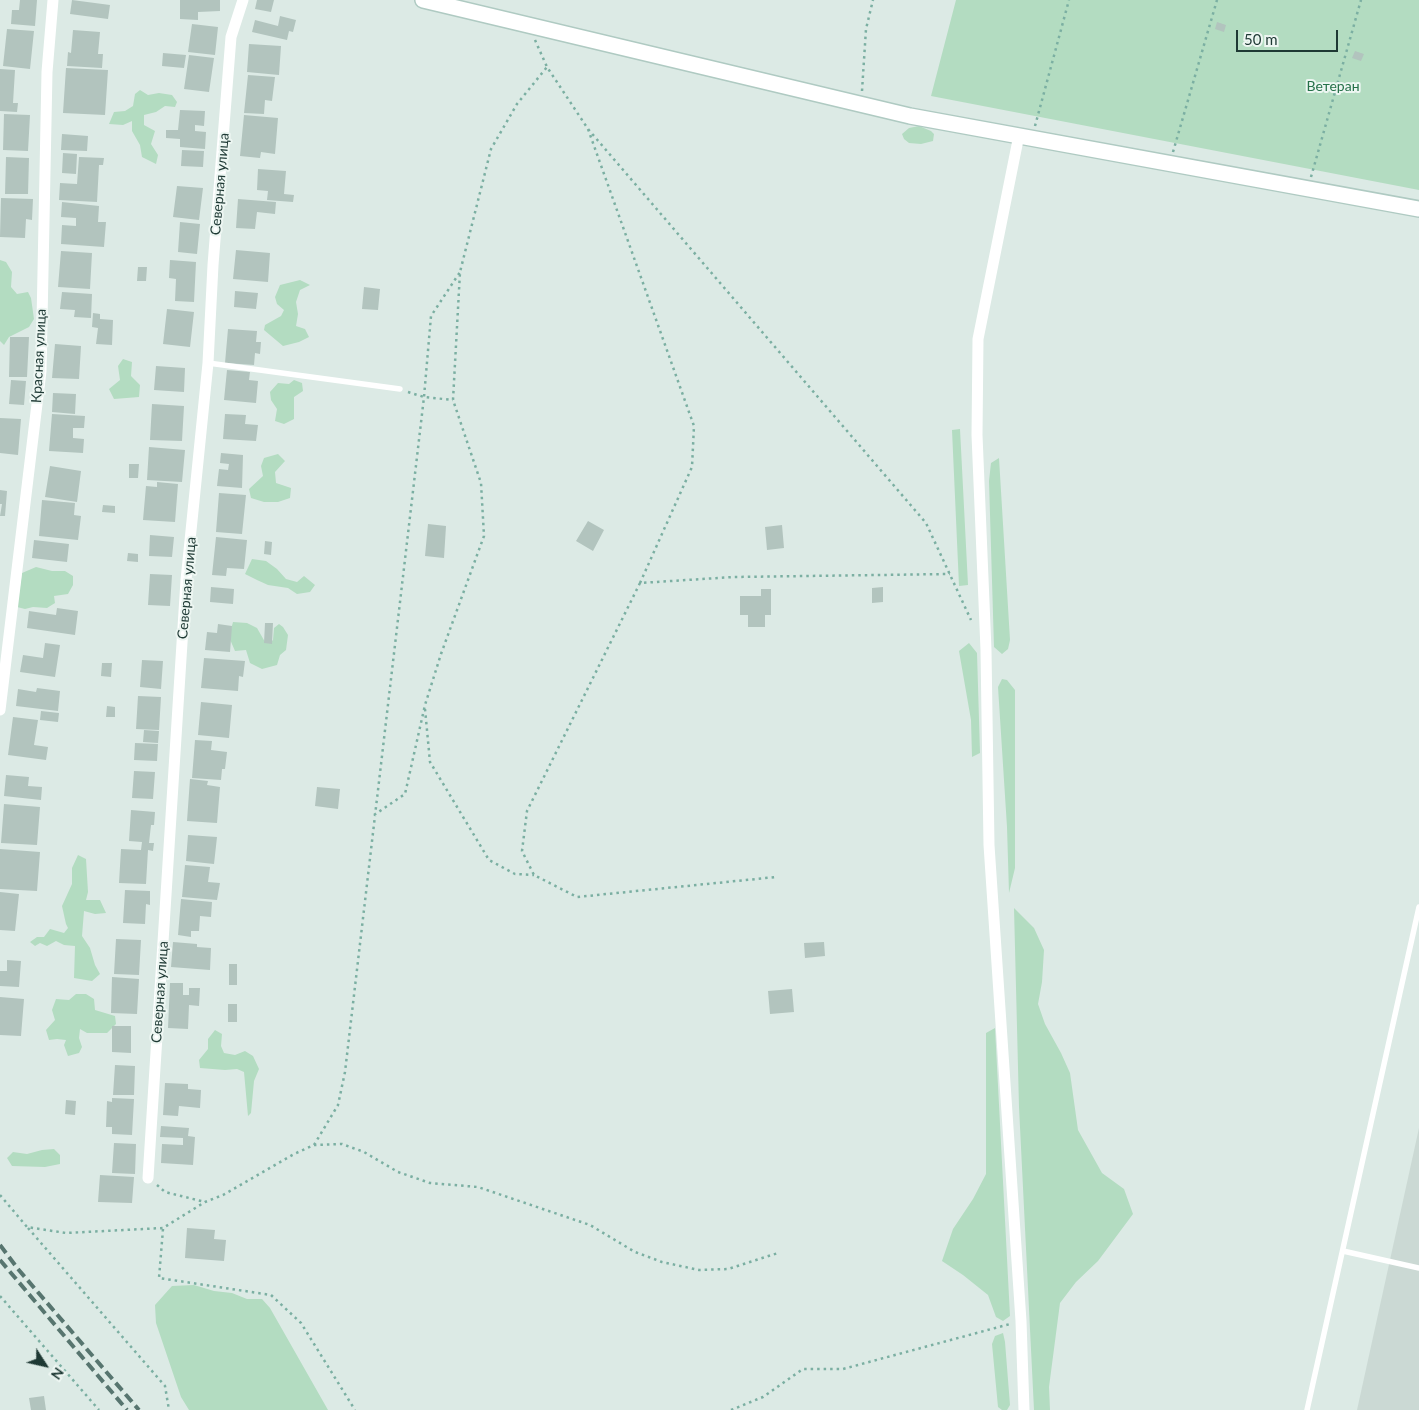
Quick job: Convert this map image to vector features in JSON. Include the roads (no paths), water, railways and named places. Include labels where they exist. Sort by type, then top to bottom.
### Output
[{"type":"street","name":"Красная улица","points":[[0,710],[41,371],[47,72],[53,0]]},
{"type":"street","name":"Северная улица","points":[[148,1178],[186,580],[208,363],[213,265],[231,37],[243,0]]},
{"type":"street","points":[[423,0],[467,5],[528,25],[910,116],[1419,209]]},
{"type":"street","points":[[1024,1410],[1021,1321],[990,845],[986,650],[977,435],[978,340],[1026,136]]},
{"type":"lane","points":[[208,363],[400,389]]},
{"type":"lane","points":[[1307,1410],[1419,907]]},
{"type":"lane","points":[[1343,1251],[1419,1268]]},
{"type":"railway","points":[[0,1245],[18,1269],[139,1410]]},
{"type":"railway","points":[[0,1260],[127,1410]]},
{"type":"park label","name":"Ветеран","points":[[1333,86]]}]
